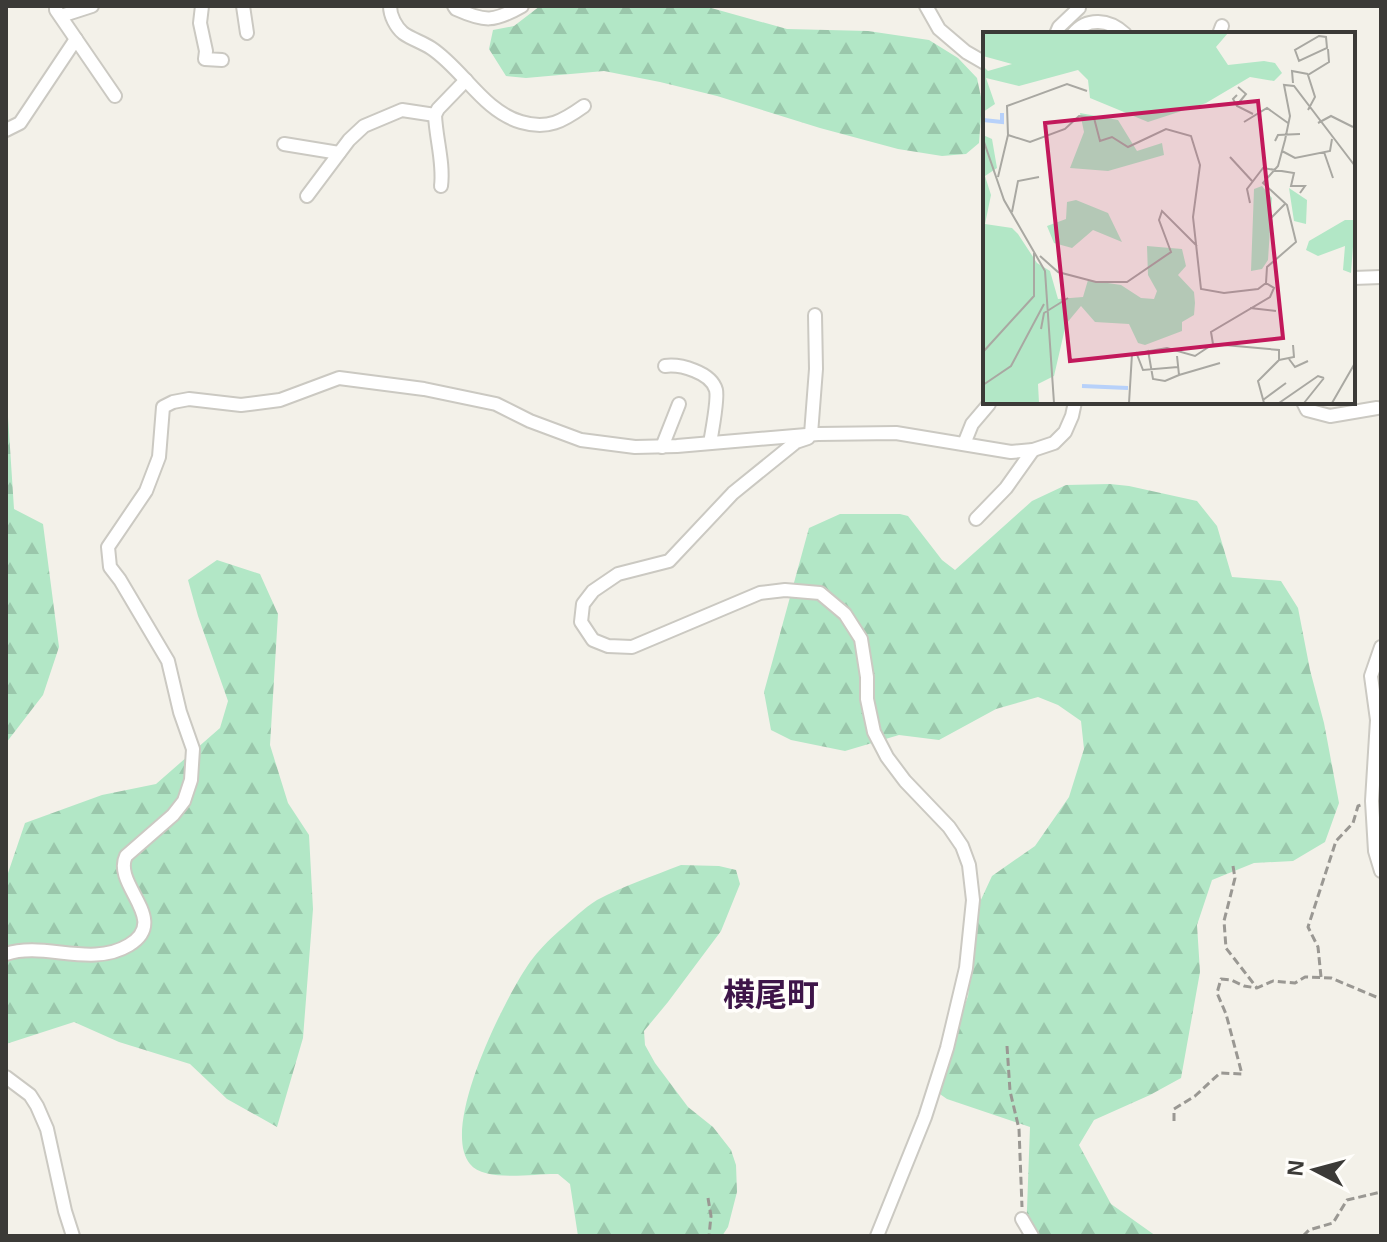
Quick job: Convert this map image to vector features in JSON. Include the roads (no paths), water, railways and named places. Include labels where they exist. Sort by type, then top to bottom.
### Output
[{"type":"street","points":[[92,6],[58,11],[115,96]]},
{"type":"street","points":[[202,6],[200,23],[205,59],[222,60]]},
{"type":"street","points":[[243,6],[247,33]]},
{"type":"street","points":[[390,6],[395,23],[403,33],[432,48],[503,115],[524,123],[546,125],[561,123],[584,106]]},
{"type":"street","points":[[454,6],[480,19],[500,17],[522,6]]},
{"type":"street","points":[[1057,32],[1079,8]]},
{"type":"street","points":[[932,9],[939,29],[983,62]]},
{"type":"street","points":[[1075,32],[1080,26],[1094,21],[1116,26],[1123,32]]},
{"type":"street","points":[[6,113],[10,128],[20,123],[76,39]]},
{"type":"street","points":[[441,186],[443,173],[435,115],[466,80]]},
{"type":"street","points":[[307,196],[349,140],[364,126],[402,110],[435,115]]},
{"type":"street","points":[[284,144],[339,153]]},
{"type":"street","points":[[1355,278],[1381,277]]},
{"type":"street","points":[[814,434],[815,315]]},
{"type":"street","points":[[665,366],[695,371],[709,379],[716,390],[710,443]]},
{"type":"street","points":[[6,954],[27,951],[92,955],[120,950],[133,943],[141,934],[145,919],[123,872],[123,863],[126,856],[173,815],[184,801],[191,780],[193,749],[168,661],[110,567],[108,547],[146,491],[159,457],[163,407],[189,399],[241,405],[280,400],[339,378],[424,389],[496,404],[581,440],[635,447],[814,434],[896,433],[1011,452],[1033,450],[1054,443],[1065,432],[1075,404]]},
{"type":"street","points":[[662,447],[679,404]]},
{"type":"street","points":[[964,444],[972,424],[989,404]]},
{"type":"street","points":[[1304,404],[1307,410],[1330,416],[1380,405]]},
{"type":"street","points":[[814,434],[796,442],[733,493],[669,561],[618,574],[593,591],[583,604],[581,622],[593,640],[608,646],[632,647],[760,593],[785,590],[820,593],[845,614],[861,639],[874,732],[887,757],[962,846],[969,865],[973,900],[966,968],[947,1048],[929,1103],[877,1236]]},
{"type":"street","points":[[976,519],[1006,488],[1033,450]]},
{"type":"street","points":[[1380,863],[1375,851],[1372,801],[1377,784],[1377,720],[1371,676],[1381,647]]},
{"type":"street","points":[[6,1077],[30,1095],[47,1129],[73,1236]]},
{"type":"street","points":[[1022,1219],[1032,1236]]},
{"type":"district","name":"横尾町","points":[[771,995]]}]
